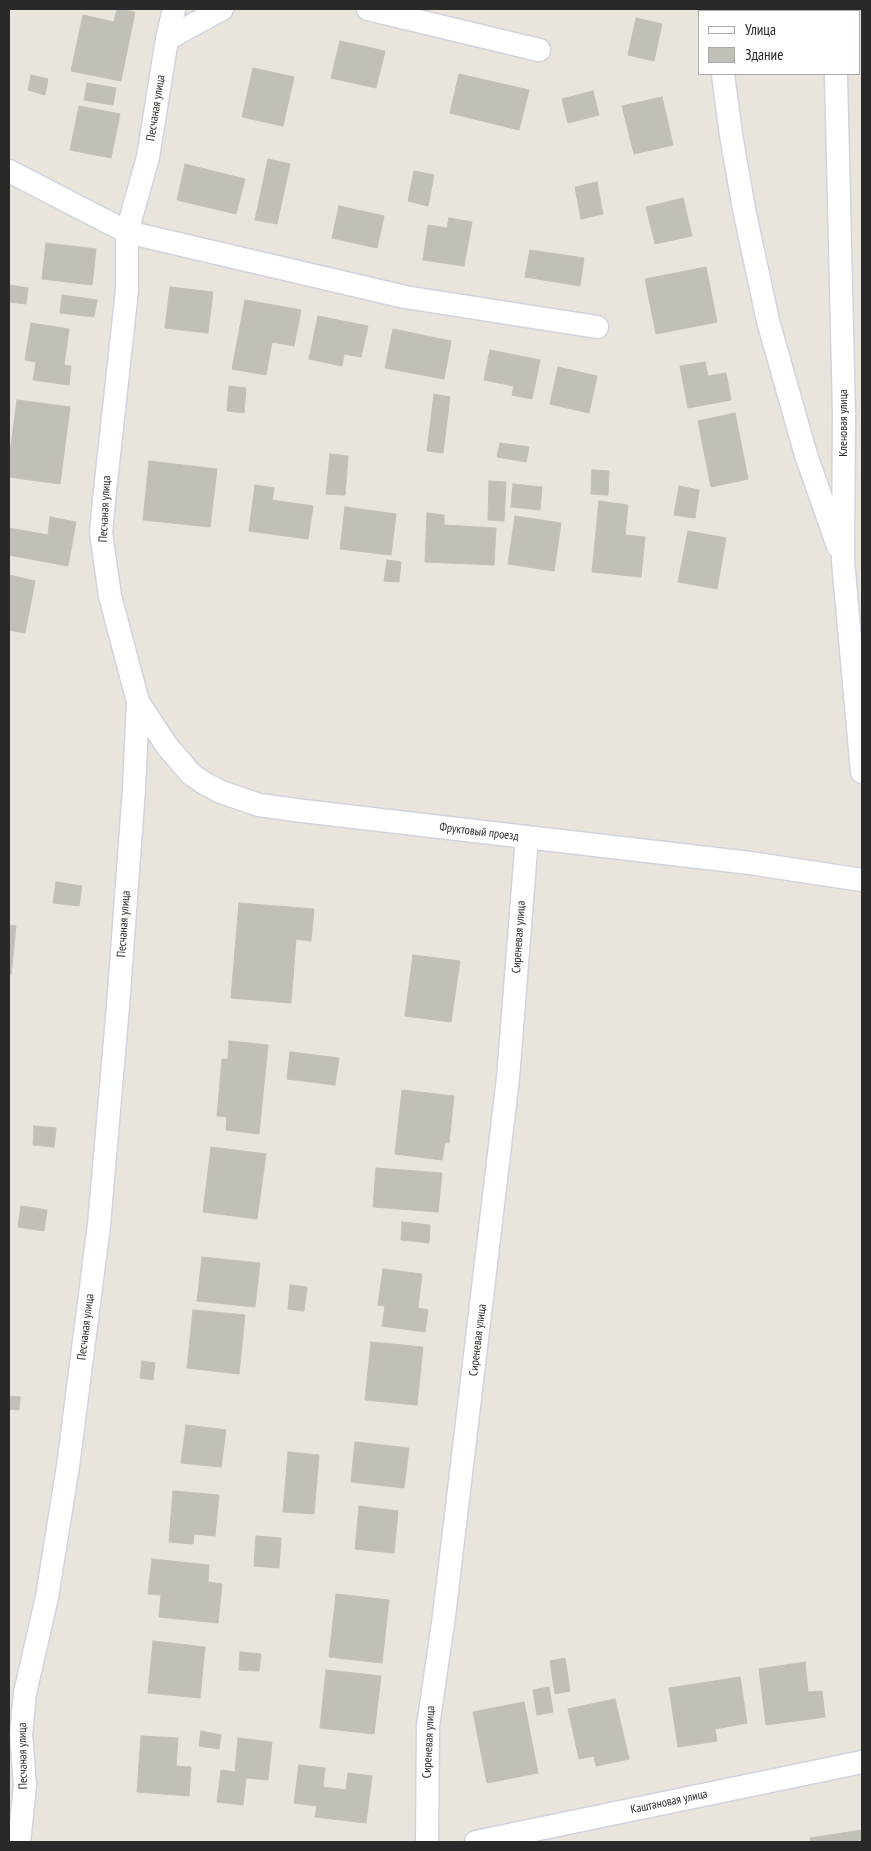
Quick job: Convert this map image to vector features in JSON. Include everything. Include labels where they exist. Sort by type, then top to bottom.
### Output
[{"type":"street","name":"Песчаная улица","points":[[19,1842],[25,1786],[21,1734],[25,1693],[46,1597],[68,1466],[99,1224],[134,789],[138,702],[110,596],[101,533],[127,290],[127,232],[148,157],[167,39],[174,9]]},
{"type":"street","points":[[167,39],[222,9]]},
{"type":"street","points":[[368,9],[539,50]]},
{"type":"street","points":[[723,75],[744,209],[768,321],[806,455],[843,562]]},
{"type":"street","name":"Кленовая улица","points":[[836,75],[844,414],[843,562],[862,772]]},
{"type":"street","points":[[9,171],[127,232],[405,297],[597,327]]},
{"type":"street","name":"Фруктовый проезд","points":[[138,702],[167,746],[186,769],[204,783],[240,800],[259,805],[750,863],[862,880]]},
{"type":"street","name":"Сиреневая улица","points":[[427,1842],[428,1726],[450,1567],[506,1098],[527,837]]},
{"type":"street","name":"Каштановая улица","points":[[476,1842],[862,1762]]},
{"type":"building","points":[[117,9],[135,12],[121,81],[71,71],[83,15],[114,22]]},
{"type":"building","points":[[636,18],[662,24],[654,61],[628,55]]},
{"type":"building","points":[[340,41],[385,51],[376,88],[331,78]]},
{"type":"building","points":[[253,68],[294,77],[283,126],[242,117]]},
{"type":"building","points":[[459,74],[529,90],[519,130],[450,113]]},
{"type":"building","points":[[31,75],[48,79],[45,95],[28,90]]},
{"type":"building","points":[[87,83],[116,88],[113,105],[84,100]]},
{"type":"building","points":[[593,91],[599,115],[568,123],[562,99]]},
{"type":"building","points":[[662,97],[673,145],[634,154],[622,106]]},
{"type":"building","points":[[79,106],[120,114],[111,158],[70,150]]},
{"type":"building","points":[[268,159],[290,164],[277,224],[255,220]]},
{"type":"building","points":[[185,164],[245,179],[236,214],[177,200]]},
{"type":"building","points":[[414,171],[434,175],[428,206],[408,201]]},
{"type":"building","points":[[597,182],[603,214],[581,219],[575,187]]},
{"type":"building","points":[[683,198],[692,236],[655,244],[646,207]]},
{"type":"building","points":[[339,206],[384,216],[377,248],[332,238]]},
{"type":"building","points":[[449,218],[472,222],[464,266],[423,260],[428,225],[447,228]]},
{"type":"building","points":[[46,243],[96,249],[92,285],[42,279]]},
{"type":"building","points":[[530,250],[584,258],[580,286],[525,277]]},
{"type":"building","points":[[706,267],[717,322],[656,334],[645,279]]},
{"type":"building","points":[[9,285],[28,288],[26,304],[9,302]]},
{"type":"building","points":[[170,287],[213,292],[208,333],[165,328]]},
{"type":"building","points":[[62,295],[97,300],[94,317],[60,313]]},
{"type":"building","points":[[245,300],[301,310],[294,346],[272,342],[266,375],[232,369]]},
{"type":"building","points":[[318,316],[368,326],[361,357],[344,354],[342,366],[309,359]]},
{"type":"building","points":[[31,323],[69,329],[64,365],[71,366],[69,385],[33,380],[36,362],[25,360]]},
{"type":"building","points":[[393,329],[451,341],[444,379],[385,368]]},
{"type":"building","points":[[490,350],[540,360],[532,399],[512,395],[514,386],[484,380]]},
{"type":"building","points":[[705,362],[708,376],[726,373],[731,400],[688,408],[680,366]]},
{"type":"building","points":[[558,367],[597,376],[589,413],[550,404]]},
{"type":"building","points":[[229,386],[246,388],[244,413],[227,411]]},
{"type":"building","points":[[434,394],[450,397],[443,453],[427,451]]},
{"type":"building","points":[[17,400],[70,407],[60,484],[9,477],[9,460]]},
{"type":"building","points":[[735,413],[748,479],[711,487],[698,421]]},
{"type":"building","points":[[500,443],[529,447],[526,462],[497,457]]},
{"type":"building","points":[[330,454],[348,456],[345,495],[326,494]]},
{"type":"building","points":[[149,461],[217,469],[210,527],[143,520]]},
{"type":"building","points":[[592,470],[609,471],[608,495],[591,494]]},
{"type":"building","points":[[489,481],[506,482],[504,521],[488,520]]},
{"type":"building","points":[[513,484],[542,487],[540,510],[511,507]]},
{"type":"building","points":[[255,485],[274,488],[272,500],[313,506],[308,539],[249,531]]},
{"type":"building","points":[[679,486],[699,490],[695,518],[674,515]]},
{"type":"building","points":[[599,501],[628,505],[625,535],[645,537],[641,577],[592,572]]},
{"type":"building","points":[[345,507],[396,514],[391,555],[340,549]]},
{"type":"building","points":[[427,513],[444,515],[444,525],[496,528],[494,565],[425,562]]},
{"type":"building","points":[[515,516],[561,523],[554,571],[508,564]]},
{"type":"building","points":[[50,517],[76,522],[68,566],[9,555],[9,528],[48,535]]},
{"type":"building","points":[[688,531],[726,538],[717,589],[678,582]]},
{"type":"building","points":[[387,560],[401,562],[399,582],[384,581]]},
{"type":"building","points":[[9,575],[35,581],[25,633],[9,630]]},
{"type":"building","points":[[56,882],[82,886],[79,906],[53,903]]},
{"type":"building","points":[[239,903],[314,909],[311,941],[296,939],[291,1003],[231,998]]},
{"type":"building","points":[[9,925],[16,926],[11,975],[9,974]]},
{"type":"building","points":[[413,955],[460,961],[451,1022],[405,1016]]},
{"type":"building","points":[[229,1041],[268,1045],[259,1134],[226,1130],[227,1117],[217,1116],[222,1059],[228,1059]]},
{"type":"building","points":[[290,1052],[339,1058],[335,1085],[287,1079]]},
{"type":"building","points":[[402,1090],[454,1096],[449,1143],[445,1142],[442,1160],[395,1154]]},
{"type":"building","points":[[34,1126],[56,1128],[54,1147],[33,1145]]},
{"type":"building","points":[[211,1147],[266,1154],[257,1219],[203,1212]]},
{"type":"building","points":[[376,1168],[442,1173],[438,1212],[373,1207]]},
{"type":"building","points":[[21,1206],[47,1210],[44,1231],[18,1227]]},
{"type":"building","points":[[402,1222],[430,1225],[429,1243],[401,1240]]},
{"type":"building","points":[[202,1257],[260,1263],[255,1307],[197,1301]]},
{"type":"building","points":[[383,1269],[422,1274],[418,1308],[428,1310],[425,1332],[382,1326],[385,1306],[378,1305]]},
{"type":"building","points":[[290,1285],[307,1287],[304,1311],[288,1309]]},
{"type":"building","points":[[193,1310],[245,1315],[239,1374],[187,1368]]},
{"type":"building","points":[[371,1342],[423,1347],[417,1405],[365,1400]]},
{"type":"building","points":[[142,1361],[155,1363],[153,1380],[140,1378]]},
{"type":"building","points":[[9,1396],[20,1397],[19,1410],[9,1409]]},
{"type":"building","points":[[186,1425],[226,1430],[221,1467],[181,1463]]},
{"type":"building","points":[[355,1442],[409,1448],[404,1488],[351,1482]]},
{"type":"building","points":[[288,1452],[319,1455],[314,1514],[283,1512]]},
{"type":"building","points":[[173,1491],[219,1495],[215,1536],[194,1534],[193,1544],[169,1542]]},
{"type":"building","points":[[359,1506],[398,1511],[394,1553],[355,1549]]},
{"type":"building","points":[[256,1536],[281,1538],[279,1568],[254,1566]]},
{"type":"building","points":[[152,1559],[209,1565],[208,1582],[222,1584],[218,1623],[159,1617],[161,1595],[148,1594]]},
{"type":"building","points":[[336,1594],[389,1600],[382,1663],[329,1657]]},
{"type":"building","points":[[153,1641],[205,1647],[200,1698],[148,1693]]},
{"type":"building","points":[[240,1652],[261,1654],[259,1671],[239,1670]]},
{"type":"building","points":[[565,1658],[570,1691],[555,1694],[550,1661]]},
{"type":"building","points":[[805,1662],[808,1692],[822,1691],[825,1717],[766,1725],[759,1669]]},
{"type":"building","points":[[326,1670],[381,1676],[374,1734],[320,1728]]},
{"type":"building","points":[[740,1677],[747,1723],[715,1729],[717,1741],[678,1747],[669,1688]]},
{"type":"building","points":[[549,1687],[553,1712],[537,1715],[533,1690]]},
{"type":"building","points":[[615,1699],[629,1759],[596,1766],[594,1756],[579,1759],[568,1709]]},
{"type":"building","points":[[524,1702],[538,1773],[487,1783],[473,1712]]},
{"type":"building","points":[[201,1731],[221,1735],[219,1749],[199,1746]]},
{"type":"building","points":[[141,1736],[178,1738],[176,1766],[191,1767],[189,1796],[137,1792]]},
{"type":"building","points":[[238,1738],[272,1742],[268,1780],[246,1778],[243,1805],[217,1802],[221,1770],[235,1772]]},
{"type":"building","points":[[299,1765],[325,1768],[323,1787],[346,1790],[348,1773],[372,1776],[366,1823],[315,1817],[317,1806],[294,1803]]},
{"type":"building","points":[[862,1830],[862,1842],[811,1842],[810,1838]]}]
